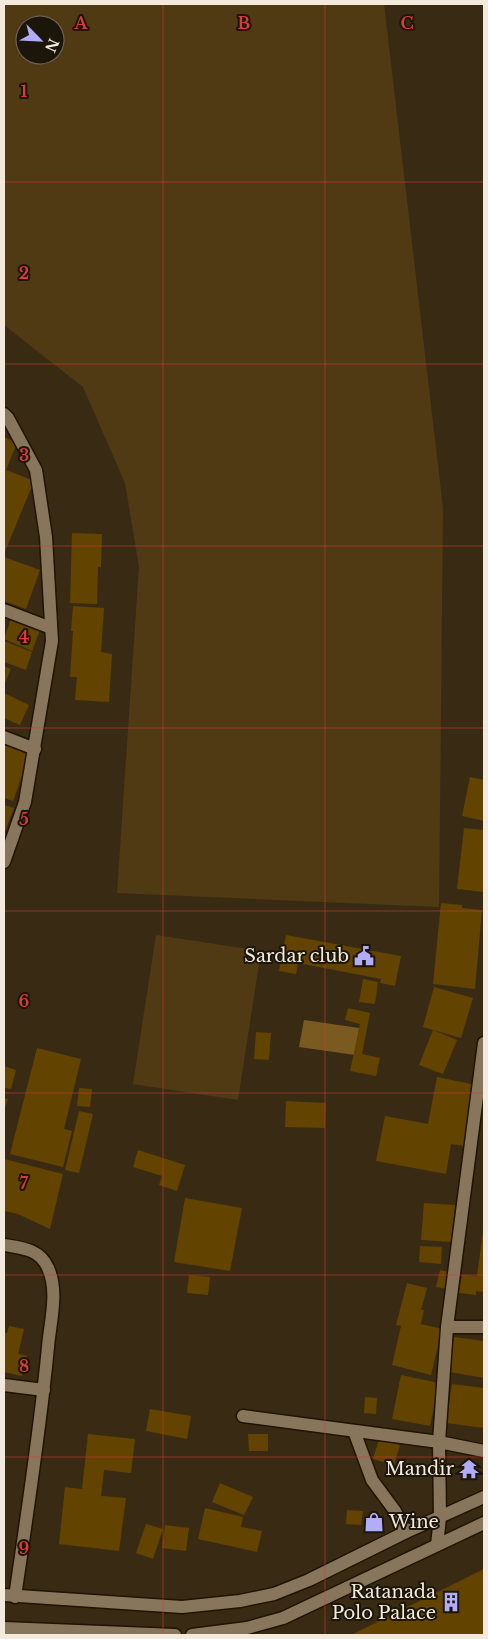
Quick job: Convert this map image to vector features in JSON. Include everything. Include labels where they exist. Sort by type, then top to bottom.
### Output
[{"type":"street","points":[[4,414],[36,470],[46,537],[52,641],[25,802],[4,862]]},
{"type":"street","points":[[4,610],[51,628]]},
{"type":"street","points":[[4,737],[35,749]]},
{"type":"street","points":[[437,1545],[440,1518],[439,1442],[447,1327],[479,1133],[484,1043]]},
{"type":"street","points":[[4,1245],[26,1248],[37,1253],[48,1266],[54,1284],[44,1390],[9,1596],[182,1607],[240,1601],[274,1594],[309,1580],[406,1532],[484,1497]]},
{"type":"street","points":[[447,1327],[484,1327]]},
{"type":"street","points":[[4,1385],[44,1390]]},
{"type":"street","points":[[243,1416],[439,1442],[484,1451]]},
{"type":"street","points":[[354,1431],[372,1480],[406,1532]]},
{"type":"street","points":[[192,1635],[247,1628],[283,1618],[484,1523]]},
{"type":"street","points":[[4,1628],[175,1635]]},
{"type":"shaded area","points":[[4,4],[384,4],[443,508],[439,907],[117,893],[139,567],[125,483],[83,387],[4,325]]},
{"type":"shaded area","points":[[156,935],[261,951],[238,1100],[133,1084]]},
{"type":"shaded area","points":[[304,1020],[359,1028],[355,1055],[299,1047]]},
{"type":"building","points":[[4,437],[17,443],[6,470],[34,481],[4,554]]},
{"type":"building","points":[[72,533],[102,534],[101,567],[98,567],[97,604],[70,603]]},
{"type":"building","points":[[4,557],[40,570],[26,609],[4,601]]},
{"type":"building","points":[[73,606],[104,608],[101,652],[112,654],[109,702],[75,700],[77,677],[70,677]]},
{"type":"building","points":[[11,618],[40,630],[32,651],[4,639]]},
{"type":"building","points":[[4,641],[32,652],[26,670],[4,662]]},
{"type":"building","points":[[4,666],[11,669],[4,685]]},
{"type":"building","points":[[4,693],[29,705],[20,725],[4,718]]},
{"type":"building","points":[[4,742],[31,751],[13,801],[4,798]]},
{"type":"building","points":[[470,777],[484,780],[484,821],[462,816]]},
{"type":"building","points":[[4,805],[14,808],[4,834]]},
{"type":"building","points":[[464,828],[484,830],[484,892],[457,889]]},
{"type":"building","points":[[441,903],[462,905],[462,908],[482,910],[475,989],[433,984]]},
{"type":"building","points":[[286,935],[401,956],[395,986],[380,983],[381,979],[298,963],[296,974],[279,971]]},
{"type":"building","points":[[363,979],[378,982],[375,1004],[359,1002]]},
{"type":"building","points":[[434,987],[473,998],[461,1038],[423,1027]]},
{"type":"building","points":[[348,1008],[370,1013],[362,1054],[380,1058],[376,1076],[350,1071],[360,1024],[345,1020]]},
{"type":"building","points":[[433,1030],[457,1040],[443,1074],[419,1065]]},
{"type":"building","points":[[256,1032],[271,1033],[269,1060],[254,1059]]},
{"type":"building","points":[[37,1048],[81,1059],[64,1129],[72,1131],[63,1167],[10,1154]]},
{"type":"building","points":[[4,1066],[16,1070],[11,1089],[4,1088]]},
{"type":"building","points":[[437,1077],[476,1085],[464,1146],[451,1144],[446,1174],[376,1161],[385,1116],[428,1124]]},
{"type":"building","points":[[79,1088],[92,1089],[90,1107],[77,1106]]},
{"type":"building","points":[[4,1098],[8,1099],[4,1110]]},
{"type":"building","points":[[286,1101],[326,1103],[325,1128],[285,1127]]},
{"type":"building","points":[[79,1111],[93,1114],[79,1173],[65,1170]]},
{"type":"building","points":[[138,1150],[185,1165],[177,1191],[159,1185],[162,1176],[133,1167]]},
{"type":"building","points":[[4,1159],[63,1174],[50,1229],[18,1214],[4,1211]]},
{"type":"building","points":[[185,1198],[242,1208],[230,1271],[174,1262]]},
{"type":"building","points":[[424,1203],[455,1205],[452,1242],[421,1240]]},
{"type":"building","points":[[483,1231],[484,1292],[476,1291],[476,1295],[459,1293],[462,1275],[477,1276]]},
{"type":"building","points":[[420,1246],[442,1247],[441,1264],[419,1262]]},
{"type":"building","points":[[440,1270],[450,1272],[446,1289],[436,1287]]},
{"type":"building","points":[[189,1275],[210,1277],[208,1295],[187,1293]]},
{"type":"building","points":[[407,1283],[427,1288],[421,1310],[424,1310],[421,1324],[442,1329],[431,1375],[392,1365],[401,1326],[396,1325]]},
{"type":"building","points":[[9,1326],[24,1329],[18,1354],[27,1356],[22,1376],[4,1372],[4,1332],[7,1333]]},
{"type":"building","points":[[454,1337],[484,1341],[484,1378],[449,1372]]},
{"type":"building","points":[[401,1375],[439,1383],[430,1426],[392,1419]]},
{"type":"building","points":[[452,1384],[484,1388],[484,1428],[446,1423]]},
{"type":"building","points":[[365,1397],[377,1398],[376,1414],[364,1413]]},
{"type":"building","points":[[150,1409],[191,1416],[187,1439],[146,1431]]},
{"type":"building","points":[[88,1434],[135,1439],[131,1473],[104,1470],[101,1496],[126,1498],[119,1551],[59,1544],[65,1487],[82,1489]]},
{"type":"building","points":[[248,1434],[268,1434],[268,1451],[249,1451]]},
{"type":"building","points":[[379,1439],[400,1445],[394,1465],[373,1459]]},
{"type":"building","points":[[220,1483],[253,1497],[244,1515],[212,1502]]},
{"type":"building","points":[[205,1508],[243,1517],[241,1527],[262,1531],[257,1552],[198,1539]]},
{"type":"building","points":[[347,1510],[363,1511],[361,1525],[346,1524]]},
{"type":"building","points":[[146,1524],[163,1529],[153,1559],[136,1553]]},
{"type":"building","points":[[165,1525],[189,1528],[186,1551],[162,1548]]},
{"type":"building","name":"Ratanada Polo Palace","points":[[484,1569],[484,1635],[351,1635]]},
{"type":"place","name":"Sardar club","points":[[364,956]]},
{"type":"place","name":"Mandir","points":[[469,1469]]},
{"type":"place","name":"Wine","points":[[374,1522]]},
{"type":"place","name":"Ratanada Polo Palace","points":[[451,1602]]}]
